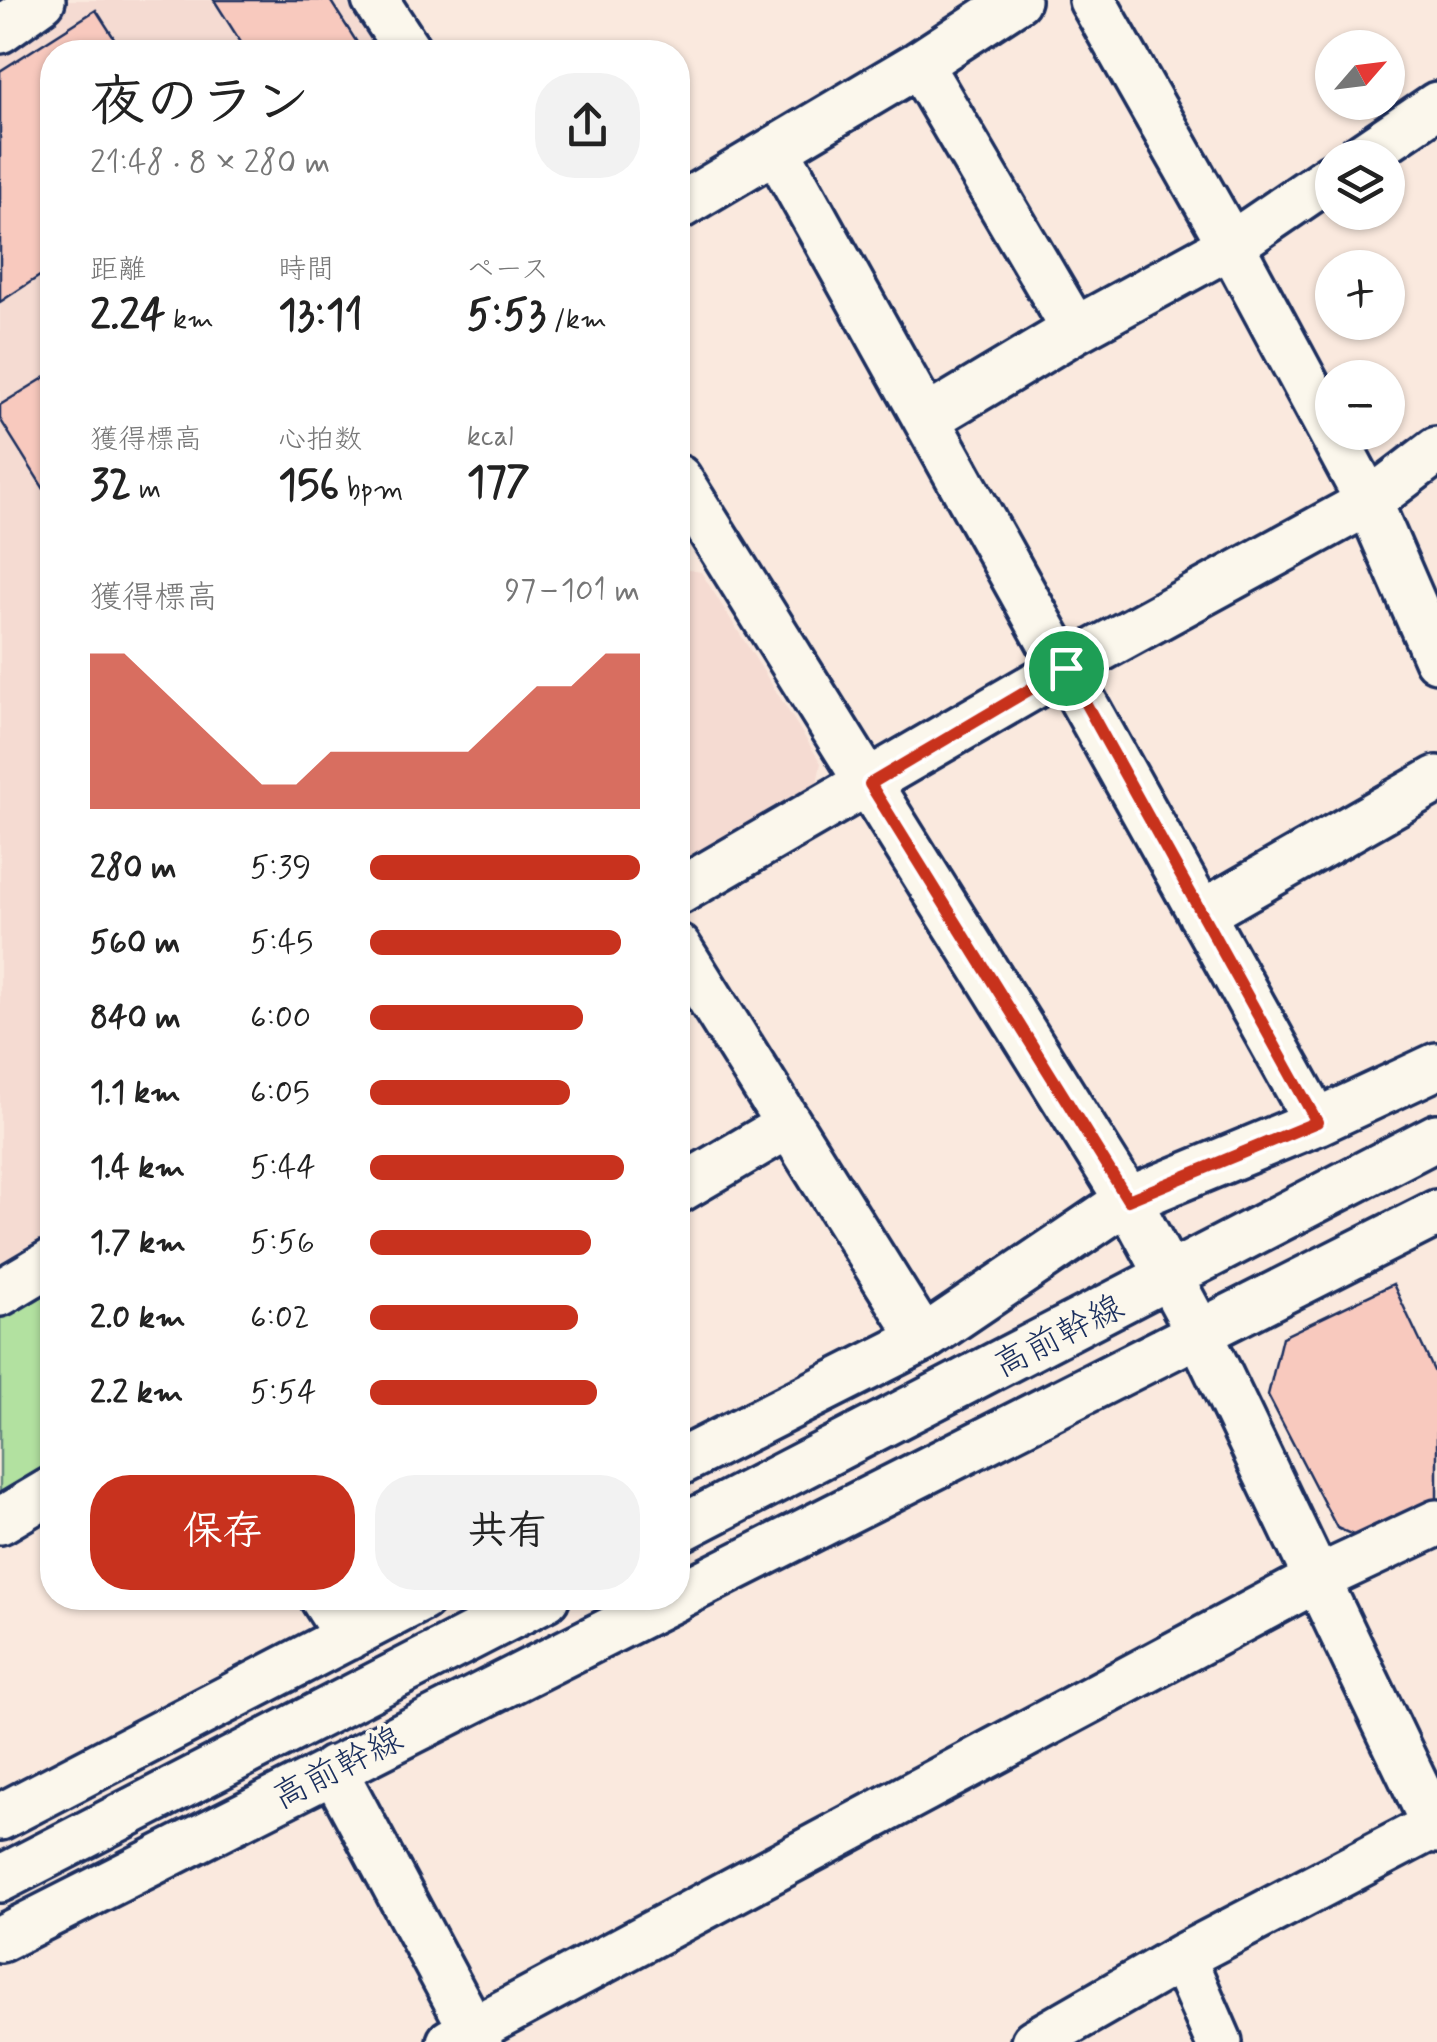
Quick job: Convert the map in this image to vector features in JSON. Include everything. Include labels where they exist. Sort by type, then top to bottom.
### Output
[{"type":"street","points":[[0,30],[42,0]]},
{"type":"street","points":[[375,0],[400,40]]},
{"type":"street","points":[[690,200],[919,64],[1017,0]]},
{"type":"street","points":[[1092,0],[1369,502],[1437,660]]},
{"type":"street","points":[[919,64],[1075,330]]},
{"type":"street","points":[[1385,140],[1437,104]]},
{"type":"street","points":[[776,149],[1317,1122]]},
{"type":"street","points":[[928,418],[1075,330],[1230,245],[1315,188]]},
{"type":"street","points":[[690,885],[1066,668],[1369,502],[1437,450]]},
{"type":"street","points":[[690,497],[1128,1200],[1200,1334],[1436,1826],[1182,1957],[1034,2042]]},
{"type":"street","points":[[1201,914],[1437,779]]},
{"type":"street","points":[[690,967],[923,1338]]},
{"type":"street","points":[[690,1457],[923,1338],[1128,1200],[1317,1122],[1437,1066]]},
{"type":"street","points":[[690,1183],[787,1126]]},
{"type":"street","name":"高前幹線","points":[[690,1524],[1437,1137]]},
{"type":"street","name":"高前幹線","points":[[690,1590],[1437,1213]]},
{"type":"street","points":[[0,1293],[40,1269]]},
{"type":"street","points":[[0,1521],[40,1497]]},
{"type":"street","points":[[333,1769],[467,2038],[1315,1580],[1437,1523]]},
{"type":"street","points":[[330,1610],[348,1637]]},
{"type":"street","points":[[0,1816],[399,1610]]},
{"type":"street","name":"高前幹線","points":[[0,1878],[523,1610]]},
{"type":"street","name":"高前幹線","points":[[0,1939],[650,1610]]},
{"type":"street","points":[[1182,1957],[1219,2042]]},
{"type":"shaded area","points":[[63,0],[345,0],[370,40],[40,40],[40,1251],[0,1275],[0,45]]},
{"type":"shaded area","points":[[690,570],[701,572],[821,763],[815,794],[690,868]]},
{"type":"green space","points":[[40,1289],[40,1482],[0,1506],[0,1313]]},
{"type":"building","points":[[214,0],[330,0],[355,40],[239,40]]},
{"type":"building","points":[[96,10],[115,40],[49,40]]},
{"type":"building","points":[[40,46],[40,276],[0,302],[0,71]]},
{"type":"building","points":[[40,381],[40,483],[0,419],[0,405]]},
{"type":"building","points":[[1393,1284],[1437,1377],[1437,1504],[1362,1539],[1337,1528],[1268,1395],[1282,1337]]},
{"type":"route","points":[[1066,668],[1317,1122],[1128,1200],[870,784],[1066,668]]}]
